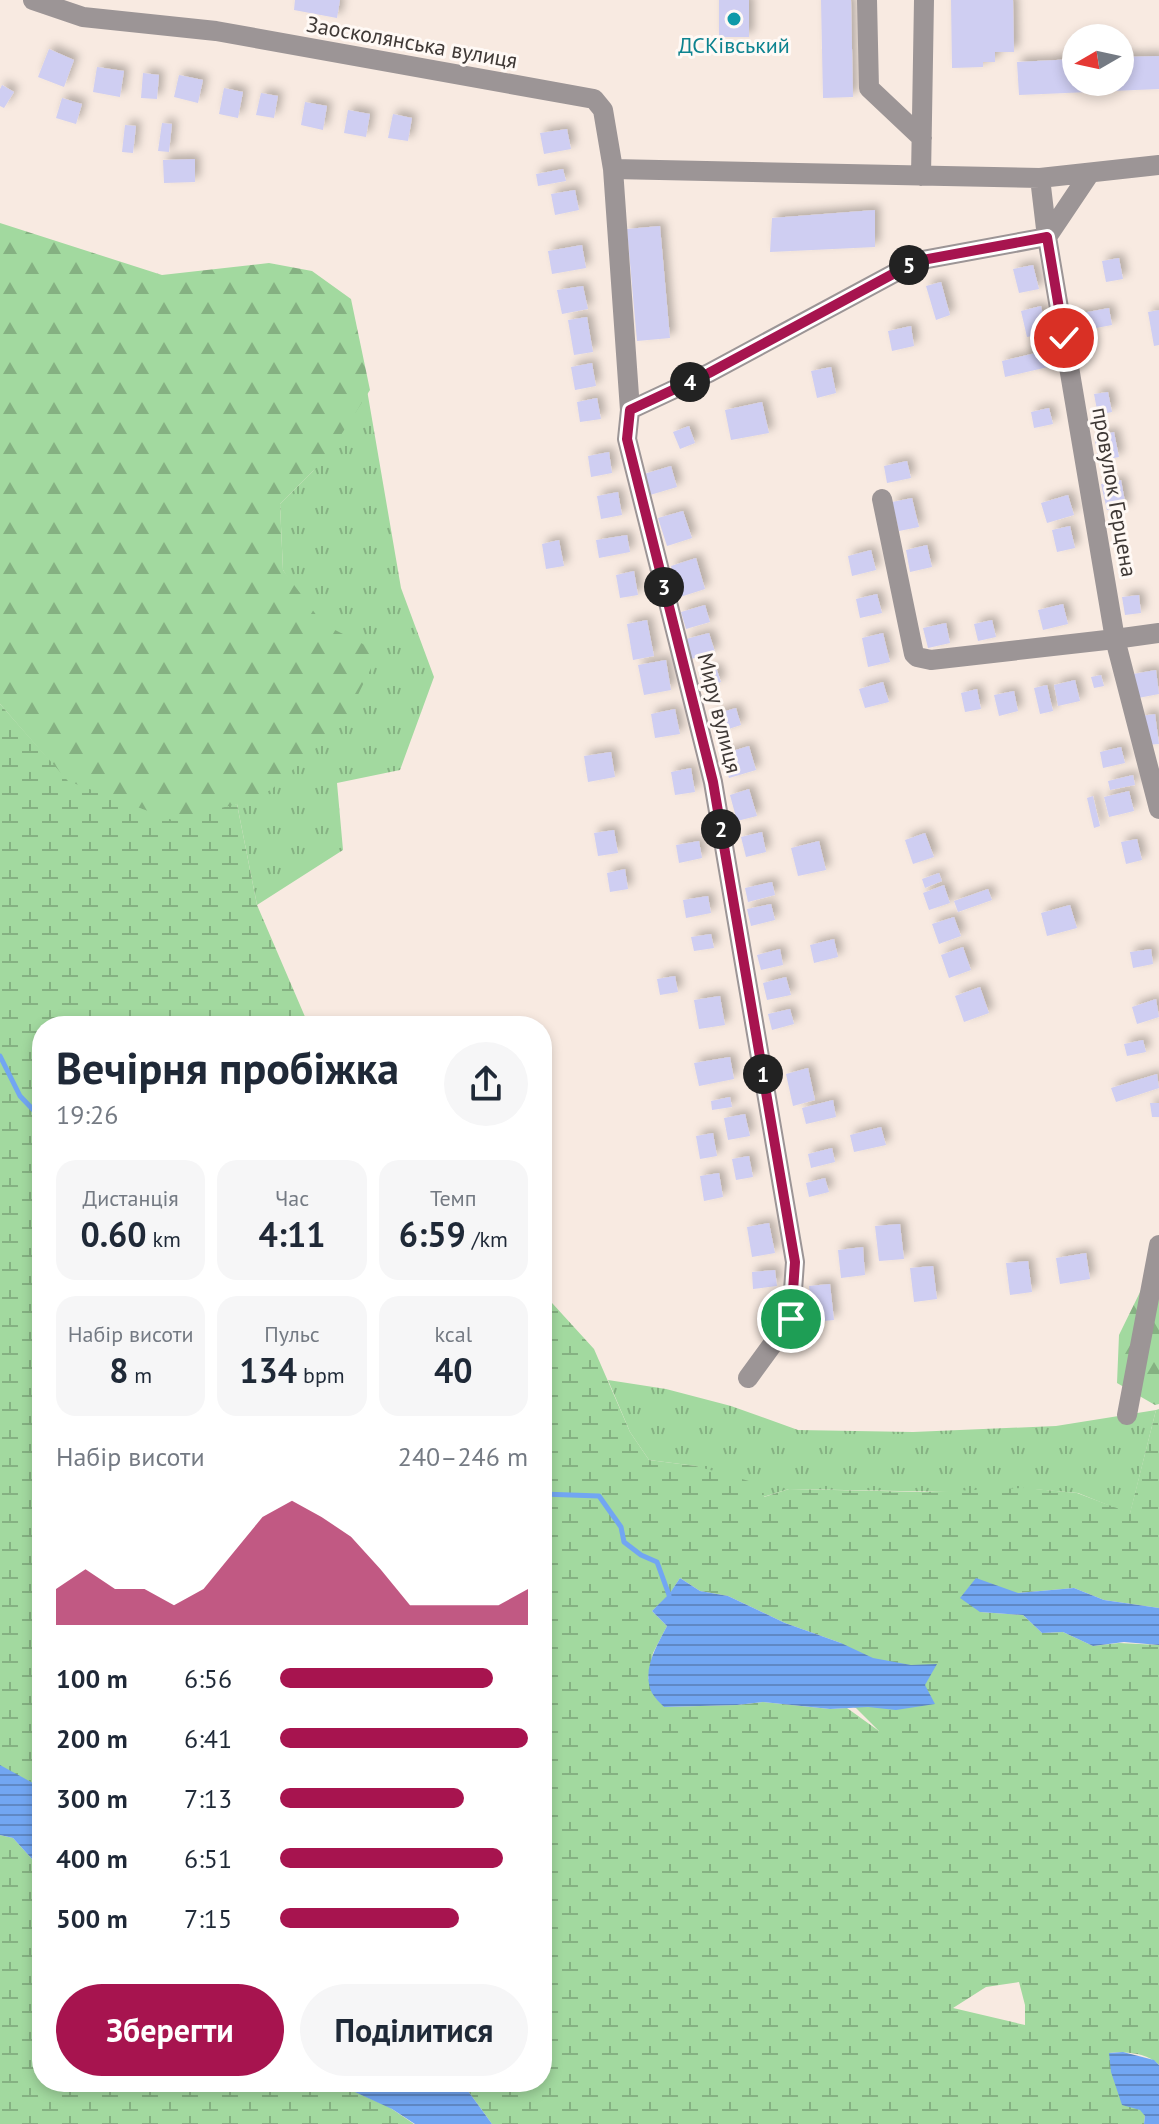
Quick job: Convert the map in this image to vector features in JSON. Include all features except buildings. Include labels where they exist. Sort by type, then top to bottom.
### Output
[{"type":"street","name":"Заосколянська вулиця","points":[[33,0],[83,17],[216,31],[594,99]]},
{"type":"street","points":[[867,0],[869,88],[922,138]]},
{"type":"street","points":[[921,176],[924,0]]},
{"type":"street","name":"Миру вулиця","points":[[594,99],[603,110],[613,169],[630,410],[627,439],[713,782],[795,1262],[791,1319],[748,1378]]},
{"type":"street","points":[[613,169],[1040,178],[1159,165]]},
{"type":"street","points":[[630,410],[709,373],[917,261],[1047,237],[1090,173]]},
{"type":"street","name":"провулок Герцена","points":[[1040,178],[1047,237],[1115,639],[1159,807]]},
{"type":"street","points":[[882,499],[917,657],[931,660],[1159,633]]},
{"type":"street","points":[[1127,1415],[1159,1245]]},
{"type":"green space","points":[[0,223],[162,275],[269,263],[312,271],[351,299],[370,390],[326,458],[280,504],[283,570],[323,624],[379,652],[345,721],[271,790],[172,831],[73,788],[0,704]]},
{"type":"green space","points":[[366,384],[401,588],[434,677],[400,770],[337,783],[343,850],[257,905],[237,804],[319,629],[283,570],[280,504],[313,471]]},
{"type":"green space","points":[[0,704],[68,781],[172,820],[237,804],[257,905],[305,1016],[32,1016],[32,1783],[0,1767]]},
{"type":"green space","points":[[1159,1280],[1159,1404],[1155,1405],[1117,1383],[1119,1335],[1142,1288]]},
{"type":"green space","points":[[552,1303],[594,1349],[630,1432],[649,1460],[696,1466],[763,1485],[764,1497],[789,1489],[924,1492],[1025,1488],[1077,1493],[1130,1513],[1156,1410],[1159,1409],[1159,1608],[1104,1600],[1074,1588],[1018,1593],[980,1612],[1023,1615],[1042,1633],[1063,1632],[1093,1646],[1119,1643],[1159,1645],[1159,2065],[1136,2054],[1109,2053],[1145,2116],[1144,2124],[492,2124],[469,2092],[552,2092]],"holes":[[[680,1578],[700,1591],[728,1596],[785,1623],[841,1643],[845,1704],[856,1708],[879,1731],[847,1708],[763,1702],[664,1707],[648,1678],[653,1653],[667,1626],[652,1611],[669,1595]],[[1019,1982],[1025,2005],[1025,2025],[953,2008],[986,1987]]]},
{"type":"green space","points":[[608,1380],[666,1389],[731,1406],[798,1430],[913,1432],[1056,1426],[1156,1410],[1130,1514],[1078,1493],[1032,1489],[956,1492],[789,1489],[763,1497],[696,1466],[649,1460],[630,1432]]},
{"type":"green space","points":[[0,1835],[13,1838],[32,1859],[32,2092],[355,2092],[389,2107],[414,2124],[0,2124]]},
{"type":"water","points":[[680,1578],[700,1591],[728,1596],[785,1623],[873,1658],[911,1665],[937,1664],[925,1685],[935,1704],[896,1710],[868,1707],[830,1709],[763,1702],[664,1707],[652,1693],[648,1676],[655,1650],[667,1626],[652,1611]]},
{"type":"water","points":[[976,1578],[1018,1593],[1074,1588],[1104,1600],[1159,1608],[1159,1645],[1124,1642],[1093,1646],[1063,1632],[1042,1633],[1023,1615],[980,1612],[960,1598]]},
{"type":"water","points":[[0,1765],[32,1783],[32,1859],[13,1838],[0,1835]]},
{"type":"water","points":[[1123,2052],[1154,2060],[1159,2065],[1159,2124],[1144,2124],[1145,2116],[1140,2110],[1122,2105],[1111,2072],[1109,2053]]},
{"type":"water","points":[[355,2092],[469,2092],[492,2124],[415,2124],[392,2109]]},
{"type":"waterway","points":[[0,1056],[20,1096],[32,1109]]},
{"type":"waterway","points":[[552,1494],[599,1496],[621,1527],[624,1542],[657,1562],[669,1595]]},
{"type":"place","name":"ДСКівський","points":[[734,19]]},
{"type":"route","points":[[791,1319],[795,1262],[713,782],[627,439],[630,410],[709,373],[917,261],[1047,237],[1064,338]]}]
